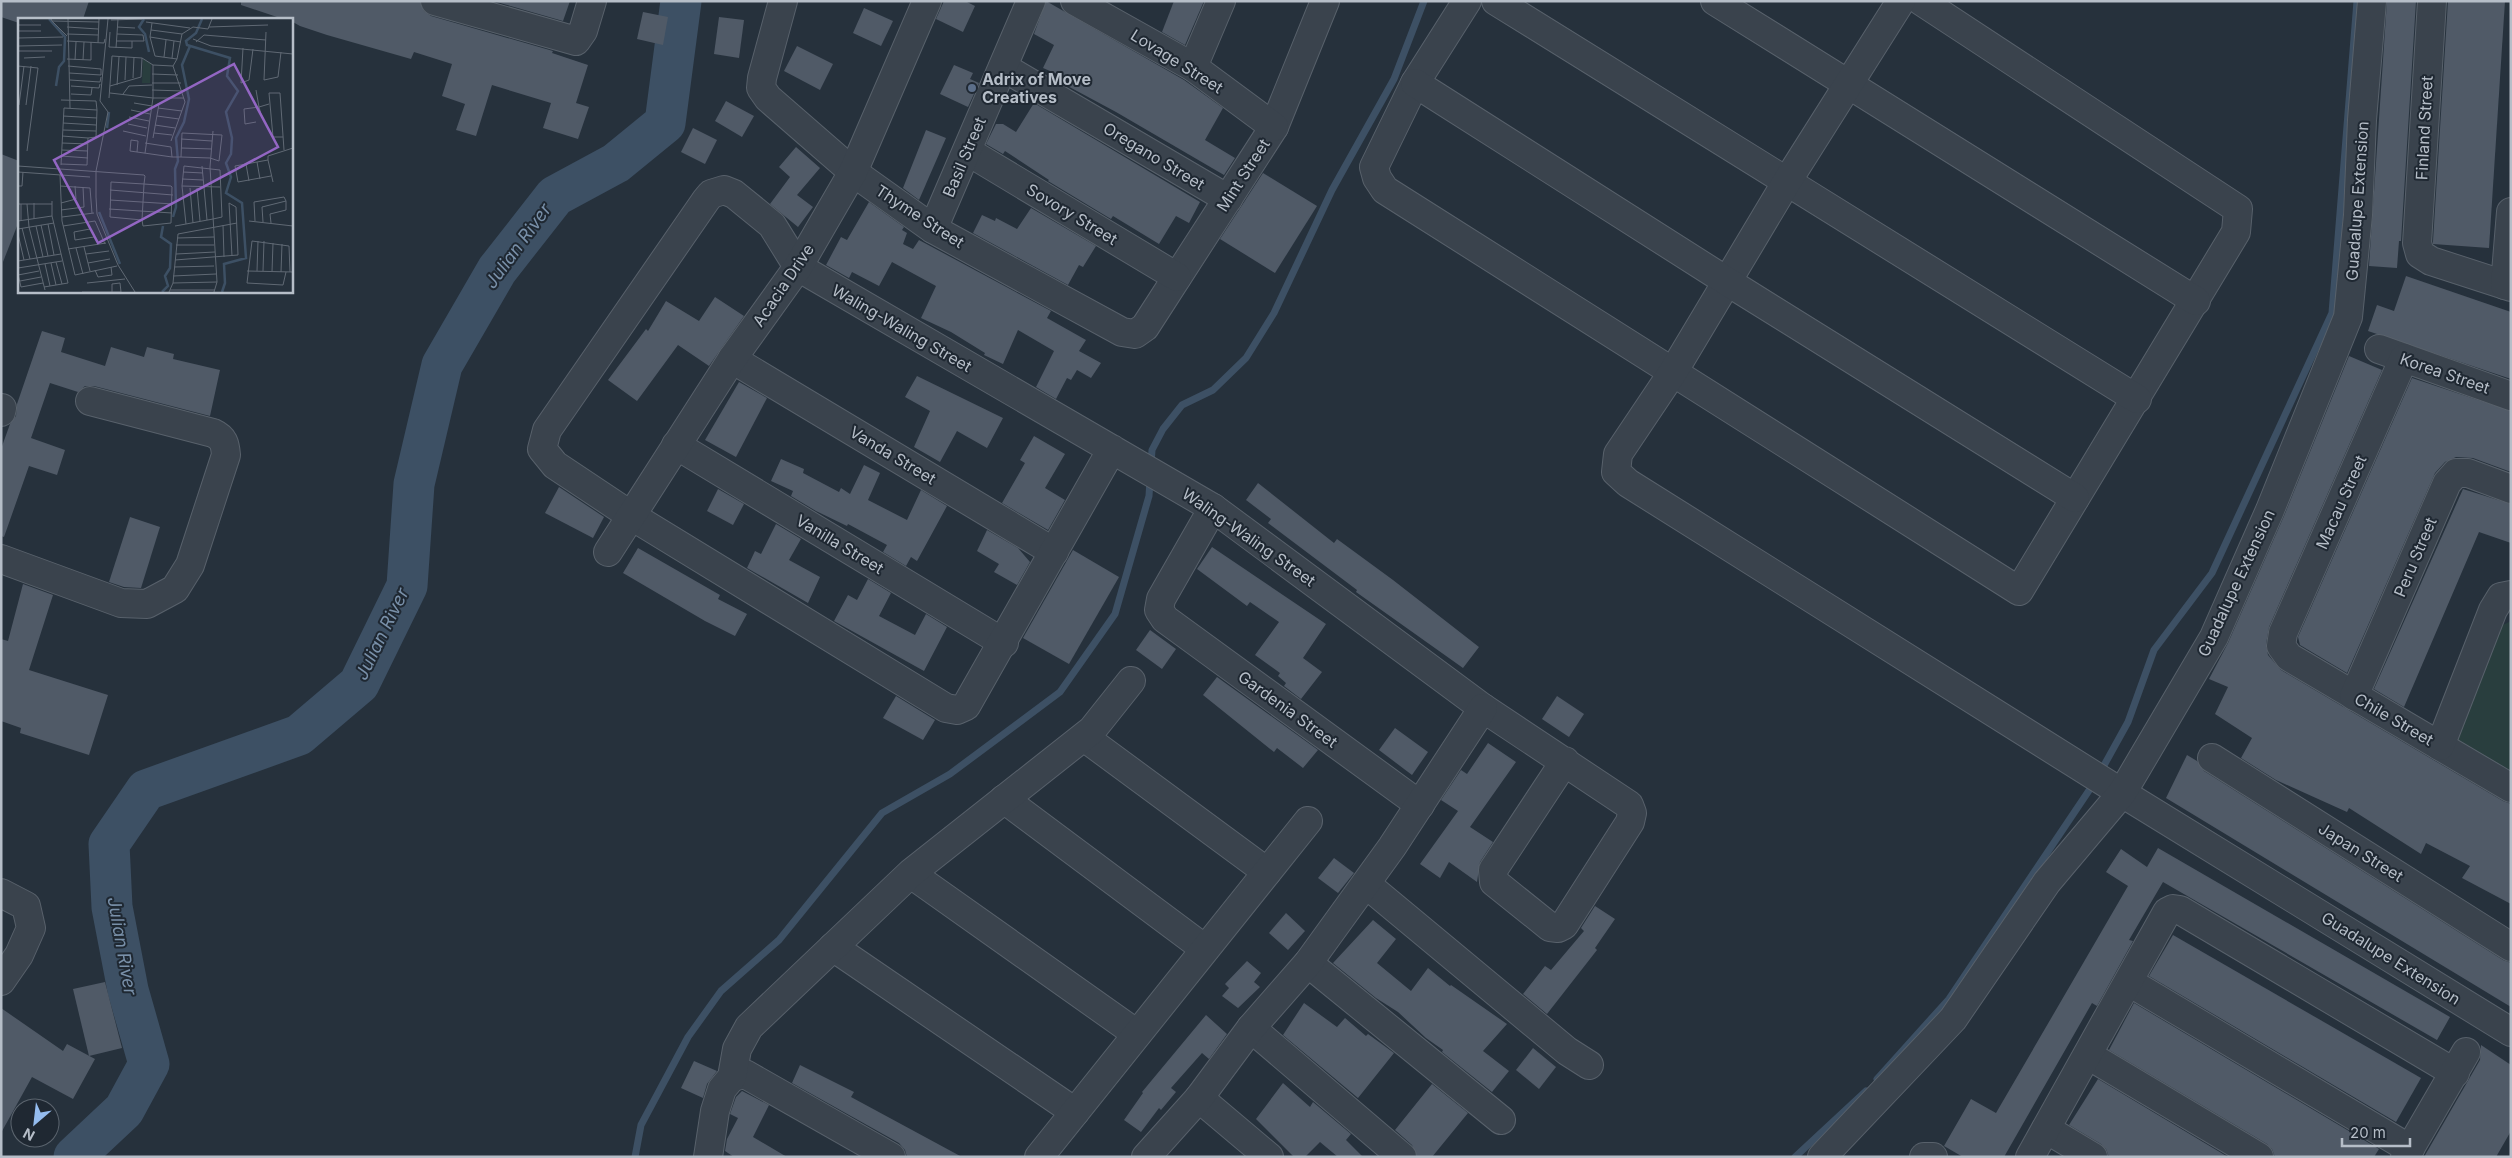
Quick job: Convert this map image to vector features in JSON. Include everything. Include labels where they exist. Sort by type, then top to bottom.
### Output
[{"type":"street","points":[[440,2],[576,41],[583,31],[592,1]]},
{"type":"street","name":"Thyme Street","points":[[783,1],[762,78],[761,88],[768,98],[853,172],[933,229],[1122,332],[1135,334]]},
{"type":"street","name":"Acacia Drive","points":[[608,552],[732,359],[798,267],[853,172],[927,1]]},
{"type":"street","name":"Basil Street","points":[[933,229],[1030,1]]},
{"type":"street","name":"Lovage Street","points":[[1075,1],[1121,12],[1274,127]]},
{"type":"street","points":[[1193,67],[1221,1]]},
{"type":"street","name":"Mint Street","points":[[1135,334],[1145,326],[1178,277],[1274,127],[1325,1]]},
{"type":"street","points":[[1467,1],[1415,83],[1374,167],[1377,178],[1385,190],[2019,591],[2236,232],[2238,209],[1921,1]]},
{"type":"street","points":[[1496,1],[1786,183],[2137,398]]},
{"type":"street","points":[[1822,1157],[1953,1019],[2048,882],[2122,793],[1628,483],[1616,472],[1618,454],[1673,372],[1786,183],[1901,1]]},
{"type":"street","name":"Guadalupe Extension","points":[[2372,1],[2362,120],[2358,215],[2348,317],[2270,510],[2214,637],[2122,793],[2511,1032]]},
{"type":"street","name":"Finland Street","points":[[2432,1],[2418,243],[2420,254],[2431,261],[2508,286]]},
{"type":"street","points":[[1732,6],[1848,83],[2196,301]]},
{"type":"street","name":"Oregano Street","points":[[1003,67],[1228,199]]},
{"type":"street","points":[[1415,83],[1728,282],[2075,498]]},
{"type":"street","name":"Sovory Street","points":[[967,150],[1178,277]]},
{"type":"street","points":[[798,267],[772,225],[734,194],[724,190],[711,194],[547,430],[542,449],[548,458],[630,516],[946,708],[958,710],[966,706],[1004,643],[1054,552],[1122,455]]},
{"type":"street","points":[[2508,286],[2511,212]]},
{"type":"street","name":"Waling-Waling Street","points":[[798,267],[1212,508],[1484,708],[1565,761],[1630,809],[1630,822],[1564,925],[1558,928],[1550,927],[1494,882],[1492,876],[1493,870],[1565,761]]},
{"type":"street","name":"Korea Street","points":[[2392,354],[2511,396]]},
{"type":"street","name":"Macau Street","points":[[2281,646],[2283,633],[2392,354]]},
{"type":"street","name":"Vanda Street","points":[[732,359],[1054,552]]},
{"type":"street","points":[[1,559],[121,603],[148,604],[175,589],[190,565],[226,455],[225,443],[220,436],[213,433],[90,401]]},
{"type":"street","name":"Vanilla Street","points":[[676,445],[1004,643]]},
{"type":"street","name":"Peru Street","points":[[2354,696],[2447,483],[2456,473],[2468,473],[2511,489]]},
{"type":"street","name":"Gardenia Street","points":[[1212,508],[1161,600],[1160,610],[1165,619],[1420,805]]},
{"type":"street","points":[[2440,746],[2493,610],[2501,597],[2511,596]]},
{"type":"street","name":"Chile Street","points":[[2281,646],[2288,657],[2511,788]]},
{"type":"street","points":[[708,1157],[715,1111],[722,1089],[732,1077],[737,1050],[749,1027],[911,874],[1084,737],[1131,681]]},
{"type":"street","points":[[1146,1157],[1199,1098],[1250,1028],[1308,963],[1366,884],[1484,708]]},
{"type":"street","points":[[1084,737],[1267,872]]},
{"type":"street","name":"Japan Street","points":[[2212,758],[2511,947]]},
{"type":"street","points":[[1004,799],[1205,949]]},
{"type":"street","points":[[1039,1157],[1308,821]]},
{"type":"street","points":[[911,874],[1137,1034]]},
{"type":"street","points":[[1366,884],[1567,1050],[1589,1065]]},
{"type":"street","points":[[1,893],[26,906],[31,928],[19,955],[1,981]]},
{"type":"street","points":[[2030,1157],[2128,982],[2168,912],[2173,909],[2180,910],[2460,1062],[2408,1153],[2128,982]]},
{"type":"street","points":[[833,947],[1075,1112]]},
{"type":"street","points":[[1308,963],[1501,1120]]},
{"type":"street","points":[[1250,1028],[1402,1157]]},
{"type":"street","points":[[2088,1055],[2259,1157]]},
{"type":"street","points":[[732,1077],[744,1074],[891,1157]]},
{"type":"street","points":[[1199,1098],[1269,1157]]},
{"type":"street","points":[[2046,1129],[2094,1157]]},
{"type":"street","points":[[1924,1157],[1934,1157]]},
{"type":"green space","points":[[2511,621],[2511,774],[2448,739],[2497,628]]},
{"type":"building","points":[[1,1],[89,1],[83,18],[18,18],[18,23],[1,17]]},
{"type":"building","points":[[241,1],[420,1],[424,11],[431,16],[553,51],[552,53],[588,65],[576,103],[589,107],[578,139],[543,128],[551,103],[492,85],[476,136],[456,130],[465,104],[442,96],[452,64],[414,52],[411,59],[300,26],[292,22],[292,18],[280,18],[241,5]]},
{"type":"building","points":[[493,1],[570,1],[563,21]]},
{"type":"building","points":[[944,1],[965,1],[975,6],[963,32],[936,19]]},
{"type":"building","points":[[1046,1],[1184,80],[1223,108],[1205,140],[1235,158],[1224,175],[1062,83],[1064,77],[1043,68],[1054,45],[1034,34]]},
{"type":"building","points":[[1174,1],[1204,1],[1185,45],[1162,32]]},
{"type":"building","points":[[2387,1],[2416,1],[2401,241],[2399,241],[2397,268],[2369,266]]},
{"type":"building","points":[[2448,1],[2505,1],[2489,248],[2433,244]]},
{"type":"building","points":[[864,8],[893,21],[881,46],[853,33]]},
{"type":"building","points":[[643,12],[668,17],[663,45],[637,39]]},
{"type":"building","points":[[719,17],[744,20],[739,58],[714,54]]},
{"type":"building","points":[[797,46],[833,64],[820,90],[784,71]]},
{"type":"building","points":[[954,65],[973,73],[970,79],[979,83],[968,107],[940,94]]},
{"type":"building","points":[[726,101],[754,116],[742,137],[715,121]]},
{"type":"building","points":[[1034,103],[1200,202],[1189,223],[1176,216],[1159,244],[1113,216],[1111,219],[1048,181],[1005,151],[1003,154],[986,144],[996,124],[1003,124],[1016,132]]},
{"type":"building","points":[[693,128],[717,140],[705,164],[681,152]]},
{"type":"building","points":[[926,130],[946,138],[919,200],[903,188]]},
{"type":"building","points":[[796,147],[820,168],[797,195],[813,207],[798,227],[770,204],[790,177],[779,167]]},
{"type":"building","points":[[1,154],[18,161],[18,224],[3,262]]},
{"type":"building","points":[[1263,173],[1317,206],[1275,273],[1220,239]]},
{"type":"building","points":[[869,202],[904,227],[902,230],[907,233],[903,244],[913,249],[919,240],[1051,311],[1047,318],[1086,340],[1079,351],[1101,363],[1091,378],[1077,370],[1071,380],[1067,378],[1056,399],[1036,387],[1054,351],[1018,330],[1003,364],[984,355],[985,353],[951,332],[921,318],[936,286],[892,262],[879,286],[852,272],[849,278],[826,265],[841,237],[847,240]]},
{"type":"building","points":[[1031,208],[1096,246],[1083,267],[1079,265],[1068,285],[973,233],[982,215],[995,221],[996,218],[1017,229]]},
{"type":"building","points":[[2406,276],[2511,312],[2511,379],[2368,331],[2377,305],[2394,311]]},
{"type":"building","points":[[715,297],[744,316],[709,366],[678,345],[637,401],[608,380],[646,329],[648,331],[666,301],[699,321]]},
{"type":"building","points":[[42,331],[65,338],[61,352],[105,366],[111,347],[144,357],[147,347],[174,354],[173,359],[220,370],[210,416],[94,386],[85,386],[78,392],[50,383],[31,438],[65,450],[57,475],[29,466],[4,537],[1,536],[1,449],[10,424],[16,416],[17,404]]},
{"type":"building","points":[[2349,356],[2382,370],[2269,627],[2266,644],[2268,655],[2281,670],[2511,804],[2511,904],[2462,878],[2470,866],[2426,843],[2421,854],[2349,808],[2347,812],[2276,780],[2241,758],[2252,738],[2215,714],[2228,687],[2209,679],[2228,643],[2284,516]]},
{"type":"building","points":[[917,376],[1003,418],[987,448],[957,431],[940,462],[914,447],[930,411],[905,397]]},
{"type":"building","points":[[2412,378],[2511,411],[2511,472],[2473,458],[2456,457],[2445,462],[2435,473],[2347,673],[2300,645],[2298,637]]},
{"type":"building","points":[[739,382],[767,398],[736,457],[705,440]]},
{"type":"building","points":[[1034,436],[1065,454],[1045,488],[1065,500],[1048,530],[1002,503],[1025,463],[1020,460]]},
{"type":"building","points":[[781,459],[804,469],[803,473],[839,492],[841,488],[850,494],[864,465],[880,473],[868,500],[907,520],[921,490],[947,506],[917,561],[911,557],[906,566],[883,552],[887,545],[848,524],[847,526],[816,511],[791,496],[793,491],[771,481]]},
{"type":"building","points":[[1258,483],[1334,543],[1337,539],[1479,647],[1463,668],[1356,592],[1357,590],[1268,523],[1271,519],[1246,500]]},
{"type":"building","points":[[559,487],[604,517],[593,538],[545,513]]},
{"type":"building","points":[[718,489],[744,504],[733,525],[707,511]]},
{"type":"building","points":[[2463,489],[2511,504],[2511,543],[2479,532],[2404,707],[2374,689]]},
{"type":"building","points":[[130,517],[160,527],[141,588],[124,587],[109,582]]},
{"type":"building","points":[[776,524],[801,539],[789,560],[820,577],[808,603],[747,568],[755,551],[761,554]]},
{"type":"building","points":[[987,530],[1018,548],[1030,562],[1017,585],[994,572],[999,564],[977,551]]},
{"type":"building","points":[[1212,547],[1326,624],[1303,658],[1322,672],[1301,699],[1284,686],[1286,683],[1278,676],[1280,673],[1255,655],[1279,622],[1250,602],[1247,606],[1197,569]]},
{"type":"building","points":[[638,548],[720,595],[718,599],[747,614],[735,636],[705,621],[623,573]]},
{"type":"building","points":[[1073,550],[1119,577],[1069,664],[1023,638]]},
{"type":"building","points":[[868,579],[891,593],[879,616],[915,635],[926,614],[947,627],[924,671],[834,621],[848,595],[857,600]]},
{"type":"building","points":[[23,584],[53,595],[29,670],[108,695],[89,755],[20,733],[21,728],[1,721],[1,639],[8,641]]},
{"type":"building","points":[[1150,630],[1176,649],[1162,669],[1136,650]]},
{"type":"building","points":[[1217,677],[1318,750],[1303,768],[1277,748],[1274,752],[1203,695]]},
{"type":"building","points":[[896,696],[935,720],[923,740],[883,718]]},
{"type":"building","points":[[1557,696],[1584,714],[1569,737],[1542,719]]},
{"type":"building","points":[[1395,728],[1428,752],[1412,775],[1379,750]]},
{"type":"building","points":[[1488,743],[1516,762],[1470,827],[1493,842],[1480,862],[1477,882],[1449,862],[1440,878],[1420,864],[1458,811],[1441,800],[1461,770],[1467,774]]},
{"type":"building","points":[[2187,755],[2197,761],[2204,771],[2503,960],[2511,963],[2511,1007],[2166,798]]},
{"type":"building","points":[[2158,848],[2450,1017],[2437,1040],[2163,882],[2129,940],[2133,941],[2097,1006],[2092,1003],[2004,1157],[1963,1157],[1944,1146],[1971,1099],[1996,1113],[2128,886],[2106,872],[2121,849],[2147,867]]},
{"type":"building","points":[[1334,858],[1354,873],[1338,893],[1318,878]]},
{"type":"building","points":[[1595,906],[1615,919],[1595,948],[1597,950],[1547,1014],[1523,994],[1545,966],[1551,970],[1584,931],[1581,928]]},
{"type":"building","points":[[1286,913],[1305,931],[1288,950],[1269,933]]},
{"type":"building","points":[[1373,920],[1396,939],[1377,963],[1411,991],[1428,968],[1450,986],[1507,1024],[1483,1051],[1509,1071],[1492,1092],[1442,1052],[1443,1050],[1426,1038],[1398,1012],[1376,998],[1333,963]]},
{"type":"building","points":[[2173,935],[2421,1078],[2396,1122],[2149,976]]},
{"type":"building","points":[[1247,961],[1261,973],[1254,982],[1260,987],[1238,1008],[1222,996],[1229,988],[1225,984]]},
{"type":"building","points":[[105,982],[122,1048],[89,1056],[73,989]]},
{"type":"building","points":[[1304,1003],[1337,1027],[1345,1018],[1366,1036],[1368,1034],[1394,1053],[1358,1098],[1283,1035]]},
{"type":"building","points":[[2134,1003],[2379,1149],[2374,1157],[2275,1157],[2272,1149],[2267,1144],[2109,1050]]},
{"type":"building","points":[[1,1008],[63,1051],[67,1044],[95,1059],[73,1099],[32,1077],[20,1098],[10,1098],[10,1117],[1,1133]]},
{"type":"building","points":[[1206,1015],[1227,1034],[1209,1059],[1202,1053],[1171,1088],[1176,1092],[1161,1110],[1159,1108],[1141,1132],[1124,1120],[1142,1092]]},
{"type":"building","points":[[2481,1045],[2511,1065],[2511,1131],[2496,1157],[2424,1157],[2480,1060]]},
{"type":"building","points":[[1533,1048],[1556,1067],[1539,1089],[1516,1070]]},
{"type":"building","points":[[694,1061],[717,1071],[707,1084],[703,1098],[681,1088]]},
{"type":"building","points":[[800,1065],[854,1092],[851,1097],[962,1157],[907,1157],[905,1150],[899,1143],[792,1083]]},
{"type":"building","points":[[2098,1079],[2228,1157],[2109,1157],[2106,1149],[2101,1144],[2069,1125]]},
{"type":"building","points":[[1283,1083],[1310,1107],[1313,1102],[1351,1134],[1346,1140],[1363,1157],[1338,1157],[1320,1142],[1305,1157],[1294,1157],[1256,1119]]},
{"type":"building","points":[[1432,1084],[1468,1113],[1432,1157],[1417,1157],[1412,1145],[1395,1130]]},
{"type":"building","points":[[742,1091],[769,1105],[753,1137],[787,1157],[734,1157],[725,1151],[727,1139],[738,1118],[730,1114],[736,1097]]},
{"type":"waterway","name":"Julian River","points":[[74,1157],[124,1110],[149,1064],[128,990],[112,907],[109,844],[146,790],[299,735],[359,684],[407,586],[414,484],[442,365],[497,270],[555,196],[616,163],[665,123],[681,1]]},
{"type":"waterway","points":[[1151,464],[1152,450],[1163,429],[1182,405],[1213,390],[1246,358],[1274,313],[1332,190],[1394,79],[1424,1]]},
{"type":"waterway","points":[[2102,769],[2128,722],[2154,650],[2212,573],[2332,313],[2357,1]]},
{"type":"waterway","points":[[635,1157],[641,1125],[688,1037],[721,991],[779,940],[882,813],[950,774],[1060,692],[1115,614],[1149,496],[1150,480]]},
{"type":"waterway","points":[[1877,1079],[1949,999],[2092,786]]},
{"type":"waterway","points":[[1795,1157],[1866,1091]]},
{"type":"place","name":"Adrix of Move Creatives","points":[[972,88]]}]
